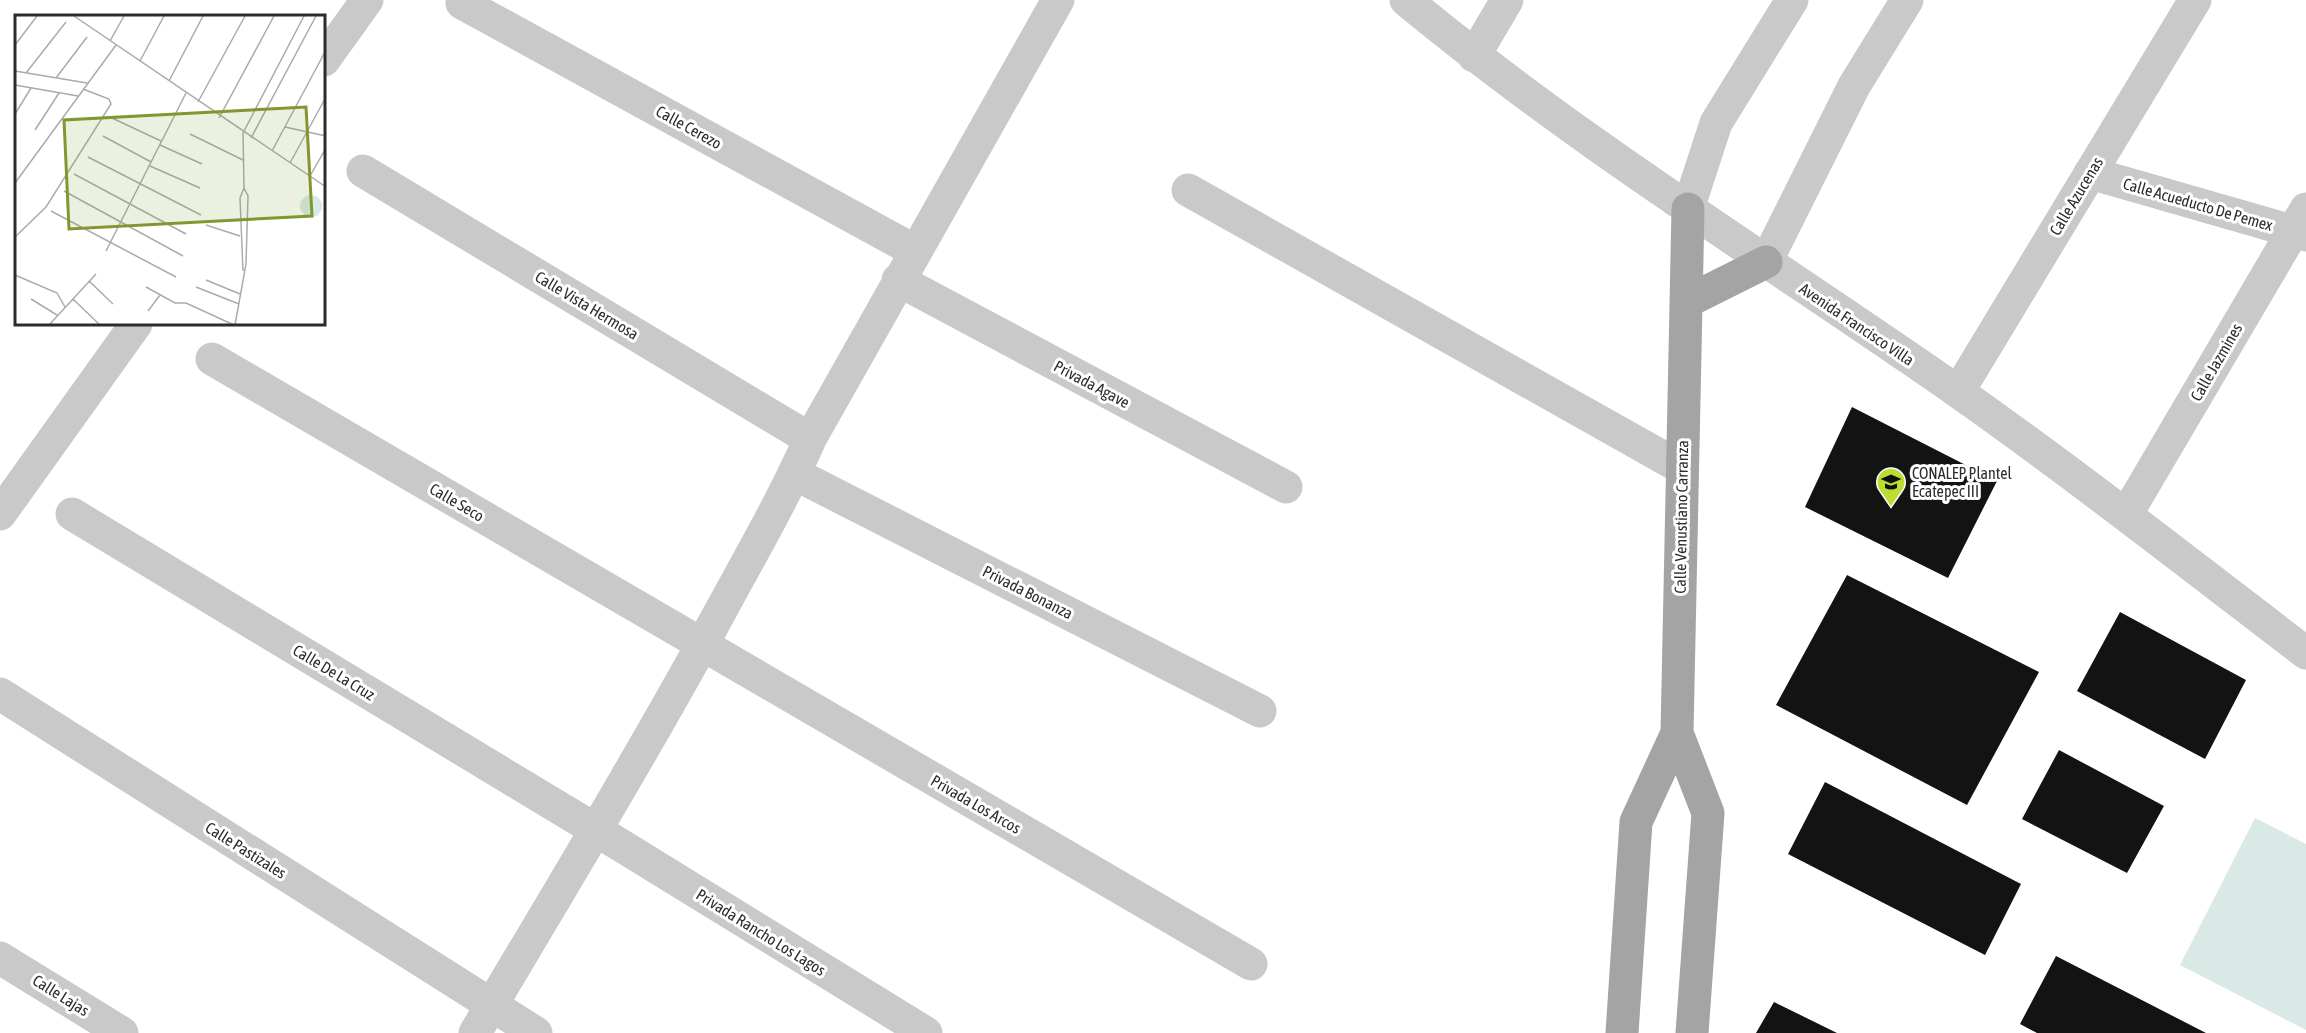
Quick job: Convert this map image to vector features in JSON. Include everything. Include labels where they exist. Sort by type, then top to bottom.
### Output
[{"type":"main road","name":"Calle Venustiano Carranza","points":[[1688,209],[1688,301],[1677,733],[1708,813],[1692,1033]]},
{"type":"main road","points":[[1688,301],[1766,262]]},
{"type":"main road","name":"Calle Venustiano Carranza","points":[[1622,1033],[1636,822],[1677,733]]},
{"type":"street","points":[[326,57],[367,0]]},
{"type":"street","points":[[483,1020],[702,645],[795,474],[810,439],[1058,0]]},
{"type":"street","name":"Avenida Francisco Villa","points":[[1406,0],[1473,56],[1688,209],[1958,392],[2126,515],[2306,653]]},
{"type":"street","points":[[1473,56],[1507,0]]},
{"type":"street","name":"Calle Venustiano Carranza","points":[[1688,209],[1716,123],[1792,0]]},
{"type":"street","points":[[1766,262],[1854,86],[1907,0]]},
{"type":"street","name":"Calle Azucenas","points":[[1958,392],[2194,0]]},
{"type":"street","name":"Calle Cerezo","points":[[462,3],[915,250]]},
{"type":"street","name":"Calle Vista Hermosa","points":[[363,171],[810,439]]},
{"type":"street","name":"Calle Acueducto De Pemex","points":[[2090,173],[2301,225]]},
{"type":"street","points":[[1188,190],[1682,468]]},
{"type":"street","name":"Calle Jazmines","points":[[2126,515],[2301,225]]},
{"type":"street","name":"Privada Agave","points":[[898,280],[1286,487]]},
{"type":"street","points":[[0,514],[135,326]]},
{"type":"street","name":"Calle Seco","points":[[212,359],[702,645]]},
{"type":"street","name":"Privada Bonanza","points":[[795,474],[1260,711]]},
{"type":"street","name":"Calle De La Cruz","points":[[72,514],[596,830]]},
{"type":"street","name":"Privada Los Arcos","points":[[702,645],[1251,964]]},
{"type":"street","name":"Calle Pastizales","points":[[0,694],[483,1020],[536,1033]]},
{"type":"street","name":"Privada Rancho Los Lagos","points":[[596,830],[926,1033]]},
{"type":"street","name":"Calle Lajas","points":[[0,958],[122,1033]]},
{"type":"shaded area","points":[[2255,818],[2306,844],[2306,1030],[2180,965]]},
{"type":"building","points":[[1852,407],[1997,481],[1948,578],[1805,507]]},
{"type":"building","points":[[1847,575],[2039,672],[1967,805],[1776,705]]},
{"type":"building","points":[[2120,612],[2246,680],[2205,759],[2077,691]]},
{"type":"building","points":[[2059,750],[2164,806],[2127,873],[2022,819]]},
{"type":"building","points":[[1825,782],[2021,884],[1985,955],[1788,854]]},
{"type":"building","points":[[2056,956],[2206,1033],[2037,1033],[2020,1024]]},
{"type":"building","points":[[1774,1002],[1837,1033],[1756,1033]]},
{"type":"place","name":"CONALEP Plantel Ecatepec III","points":[[1891,508]]}]
